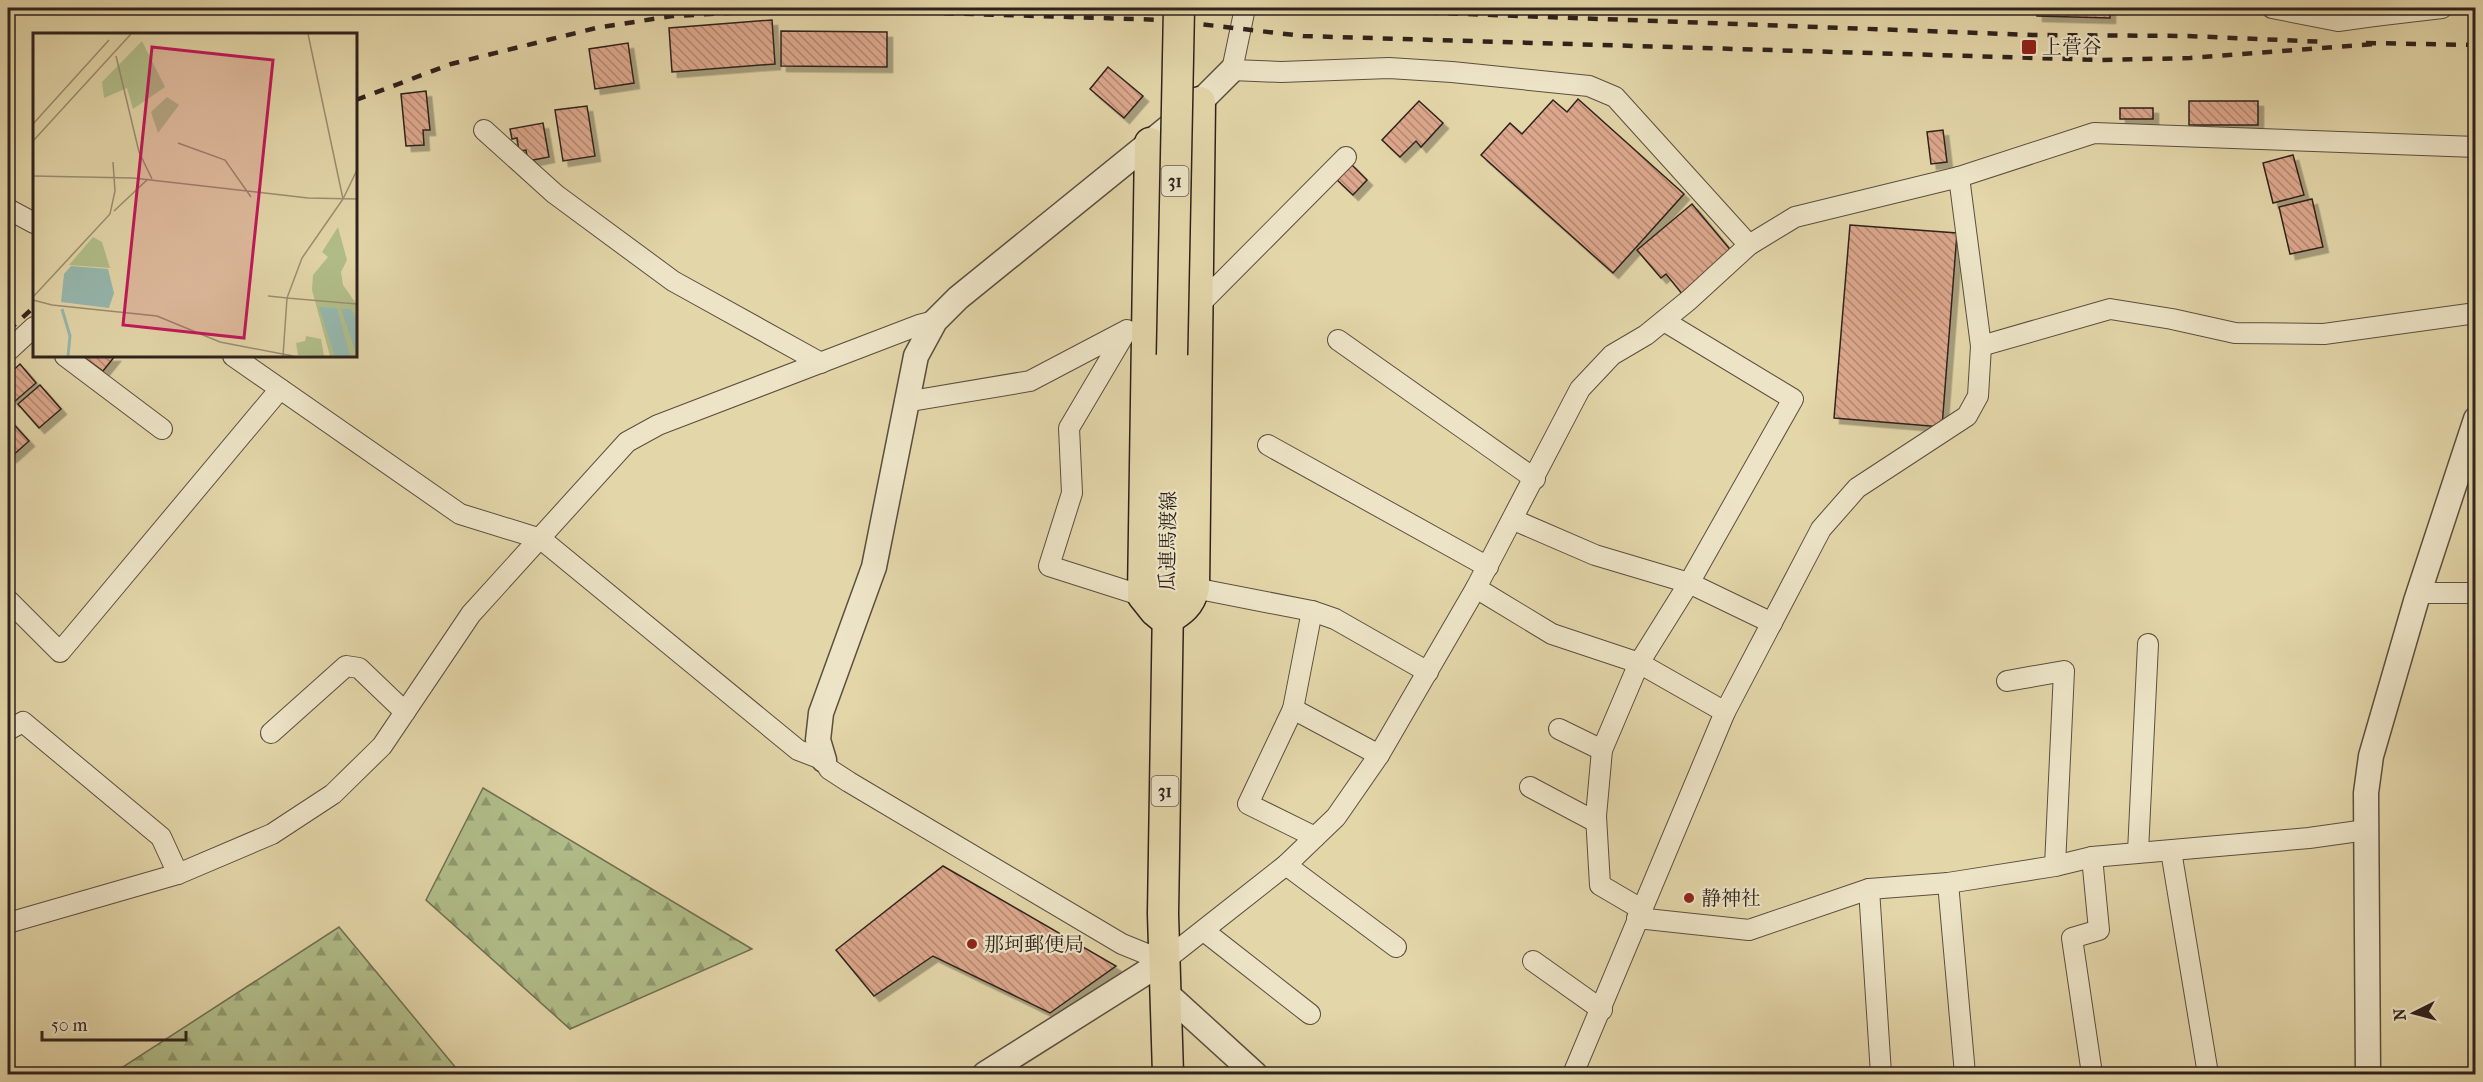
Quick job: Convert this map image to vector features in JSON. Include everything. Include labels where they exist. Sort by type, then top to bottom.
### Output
[{"type":"main road","name":"瓜連馬渡線","points":[[1168,1074],[1164,961],[1167,620],[1179,8]]},
{"type":"main road","points":[[1150,143],[1137,321],[1143,596],[1155,611],[1167,620],[1186,606],[1191,600],[1194,588],[1200,102]]},
{"type":"street","points":[[1164,961],[1122,944],[849,782],[829,769],[818,740],[821,713],[874,567],[905,402],[916,356],[935,321],[991,269],[1200,102],[1232,70],[1245,8]]},
{"type":"street","points":[[2272,8],[2338,21],[2373,12],[2442,8]]},
{"type":"street","points":[[1232,70],[1281,72],[1389,68],[1589,86],[1615,98],[1749,245]]},
{"type":"street","points":[[484,130],[555,194],[674,281],[821,363]]},
{"type":"street","points":[[986,1074],[1164,961],[1286,865],[1336,817],[1379,755],[1488,567],[1580,389],[1612,355],[1664,321],[1749,245],[1795,217],[1959,177],[2094,134],[2475,147]]},
{"type":"street","points":[[1199,305],[1346,157]]},
{"type":"street","points":[[1573,1074],[1602,1010],[1639,914],[1725,712],[1821,529],[1857,488],[1967,416],[1978,396],[1981,346],[1959,177]]},
{"type":"street","points":[[8,209],[33,222]]},
{"type":"street","points":[[1981,346],[2110,309],[2172,319],[2235,333],[2324,334],[2475,313]]},
{"type":"street","points":[[8,923],[177,874],[272,834],[333,794],[382,746],[471,614],[627,442],[658,425],[935,321]]},
{"type":"street","points":[[905,402],[1030,381],[1137,321]]},
{"type":"street","points":[[1137,321],[1069,428],[1072,493],[1049,566],[1143,596]]},
{"type":"street","points":[[1664,321],[1793,399],[1689,583],[1639,663],[1602,750],[1596,822],[1600,885],[1639,914],[1749,930],[1869,889],[1947,883],[2055,866],[2092,857],[2309,838],[2366,830]]},
{"type":"street","points":[[8,351],[33,330]]},
{"type":"street","points":[[1338,340],[1535,479]]},
{"type":"street","points":[[65,357],[162,429]]},
{"type":"street","points":[[234,357],[460,514],[541,539],[798,750],[824,760]]},
{"type":"street","points":[[8,600],[60,652],[280,389]]},
{"type":"street","points":[[2368,1074],[2366,793],[2371,756],[2419,593],[2475,419]]},
{"type":"street","points":[[1268,445],[1488,567]]},
{"type":"street","points":[[1514,520],[1595,555],[1689,583],[1772,623]]},
{"type":"street","points":[[1194,588],[1312,611],[1335,619],[1428,672]]},
{"type":"street","points":[[1476,588],[1552,634],[1639,663],[1725,712]]},
{"type":"street","points":[[2419,593],[2475,593]]},
{"type":"street","points":[[1312,611],[1293,709],[1248,804],[1315,837]]},
{"type":"street","points":[[2138,852],[2148,644]]},
{"type":"street","points":[[271,733],[346,666],[359,668],[405,712]]},
{"type":"street","points":[[2007,681],[2064,671],[2055,866]]},
{"type":"street","points":[[1293,709],[1379,755]]},
{"type":"street","points":[[8,730],[23,722],[161,837],[177,874]]},
{"type":"street","points":[[1559,729],[1602,750]]},
{"type":"street","points":[[1530,787],[1596,822]]},
{"type":"street","points":[[2171,851],[2208,1074]]},
{"type":"street","points":[[2092,857],[2099,930],[2072,938],[2092,1074]]},
{"type":"street","points":[[1286,865],[1396,947]]},
{"type":"street","points":[[1947,883],[1965,1074]]},
{"type":"street","points":[[1869,889],[1881,1074]]},
{"type":"street","points":[[1204,931],[1310,1014]]},
{"type":"street","points":[[1533,961],[1602,1010]]},
{"type":"street","points":[[1165,992],[1255,1074]]},
{"type":"green space","points":[[483,788],[752,949],[570,1029],[426,900]]},
{"type":"green space","points":[[339,927],[461,1074],[112,1074]]},
{"type":"building","points":[[2037,8],[2110,8],[2110,18],[2037,16]]},
{"type":"building","points":[[772,20],[775,64],[672,72],[669,28]]},
{"type":"building","points":[[781,31],[887,32],[887,67],[781,66]]},
{"type":"building","points":[[628,43],[634,83],[595,89],[589,49]]},
{"type":"building","points":[[1108,67],[1143,96],[1124,118],[1090,89]]},
{"type":"building","points":[[426,91],[430,130],[423,130],[424,145],[406,146],[401,94]]},
{"type":"building","points":[[1578,99],[1684,194],[1613,273],[1481,155],[1510,123],[1522,134],[1553,100],[1567,112]]},
{"type":"building","points":[[1419,101],[1443,123],[1421,147],[1416,141],[1400,157],[1382,140]]},
{"type":"building","points":[[2189,101],[2258,101],[2258,125],[2189,125]]},
{"type":"building","points":[[587,106],[595,156],[563,161],[555,110]]},
{"type":"building","points":[[2120,108],[2153,108],[2153,119],[2120,119]]},
{"type":"building","points":[[543,123],[549,157],[528,161],[526,150],[519,151],[517,138],[512,139],[510,129]]},
{"type":"building","points":[[1943,130],[1947,162],[1931,164],[1927,132]]},
{"type":"building","points":[[2293,155],[2304,195],[2273,203],[2263,163]]},
{"type":"building","points":[[1350,163],[1367,180],[1353,195],[1336,179]]},
{"type":"building","points":[[2312,199],[2323,247],[2290,254],[2279,207]]},
{"type":"building","points":[[1692,204],[1733,253],[1683,295],[1666,274],[1661,278],[1637,250]]},
{"type":"building","points":[[1850,225],[1957,233],[1942,427],[1834,418]]},
{"type":"building","points":[[83,357],[114,357],[103,371]]},
{"type":"building","points":[[20,364],[36,383],[14,402],[8,394],[8,375]]},
{"type":"building","points":[[40,385],[61,409],[39,428],[18,404]]},
{"type":"building","points":[[9,419],[29,441],[11,457],[8,452]]},
{"type":"building","points":[[943,866],[1116,966],[1050,1013],[933,956],[874,996],[836,950]]},
{"type":"railway","points":[[1188,8],[1304,8],[2033,35],[2188,36],[2327,42]]},
{"type":"railway","points":[[357,100],[451,64],[596,28],[672,16],[810,9],[1165,20],[1303,36],[2102,60],[2190,58],[2375,44]]},
{"type":"railway","points":[[2366,43],[2476,45]]},
{"type":"railway","points":[[8,331],[33,308]]},
{"type":"place","name":"上菅谷","points":[[2029,47]]},
{"type":"place","name":"静神社","points":[[1689,898]]},
{"type":"place","name":"那珂郵便局","points":[[972,944]]}]
